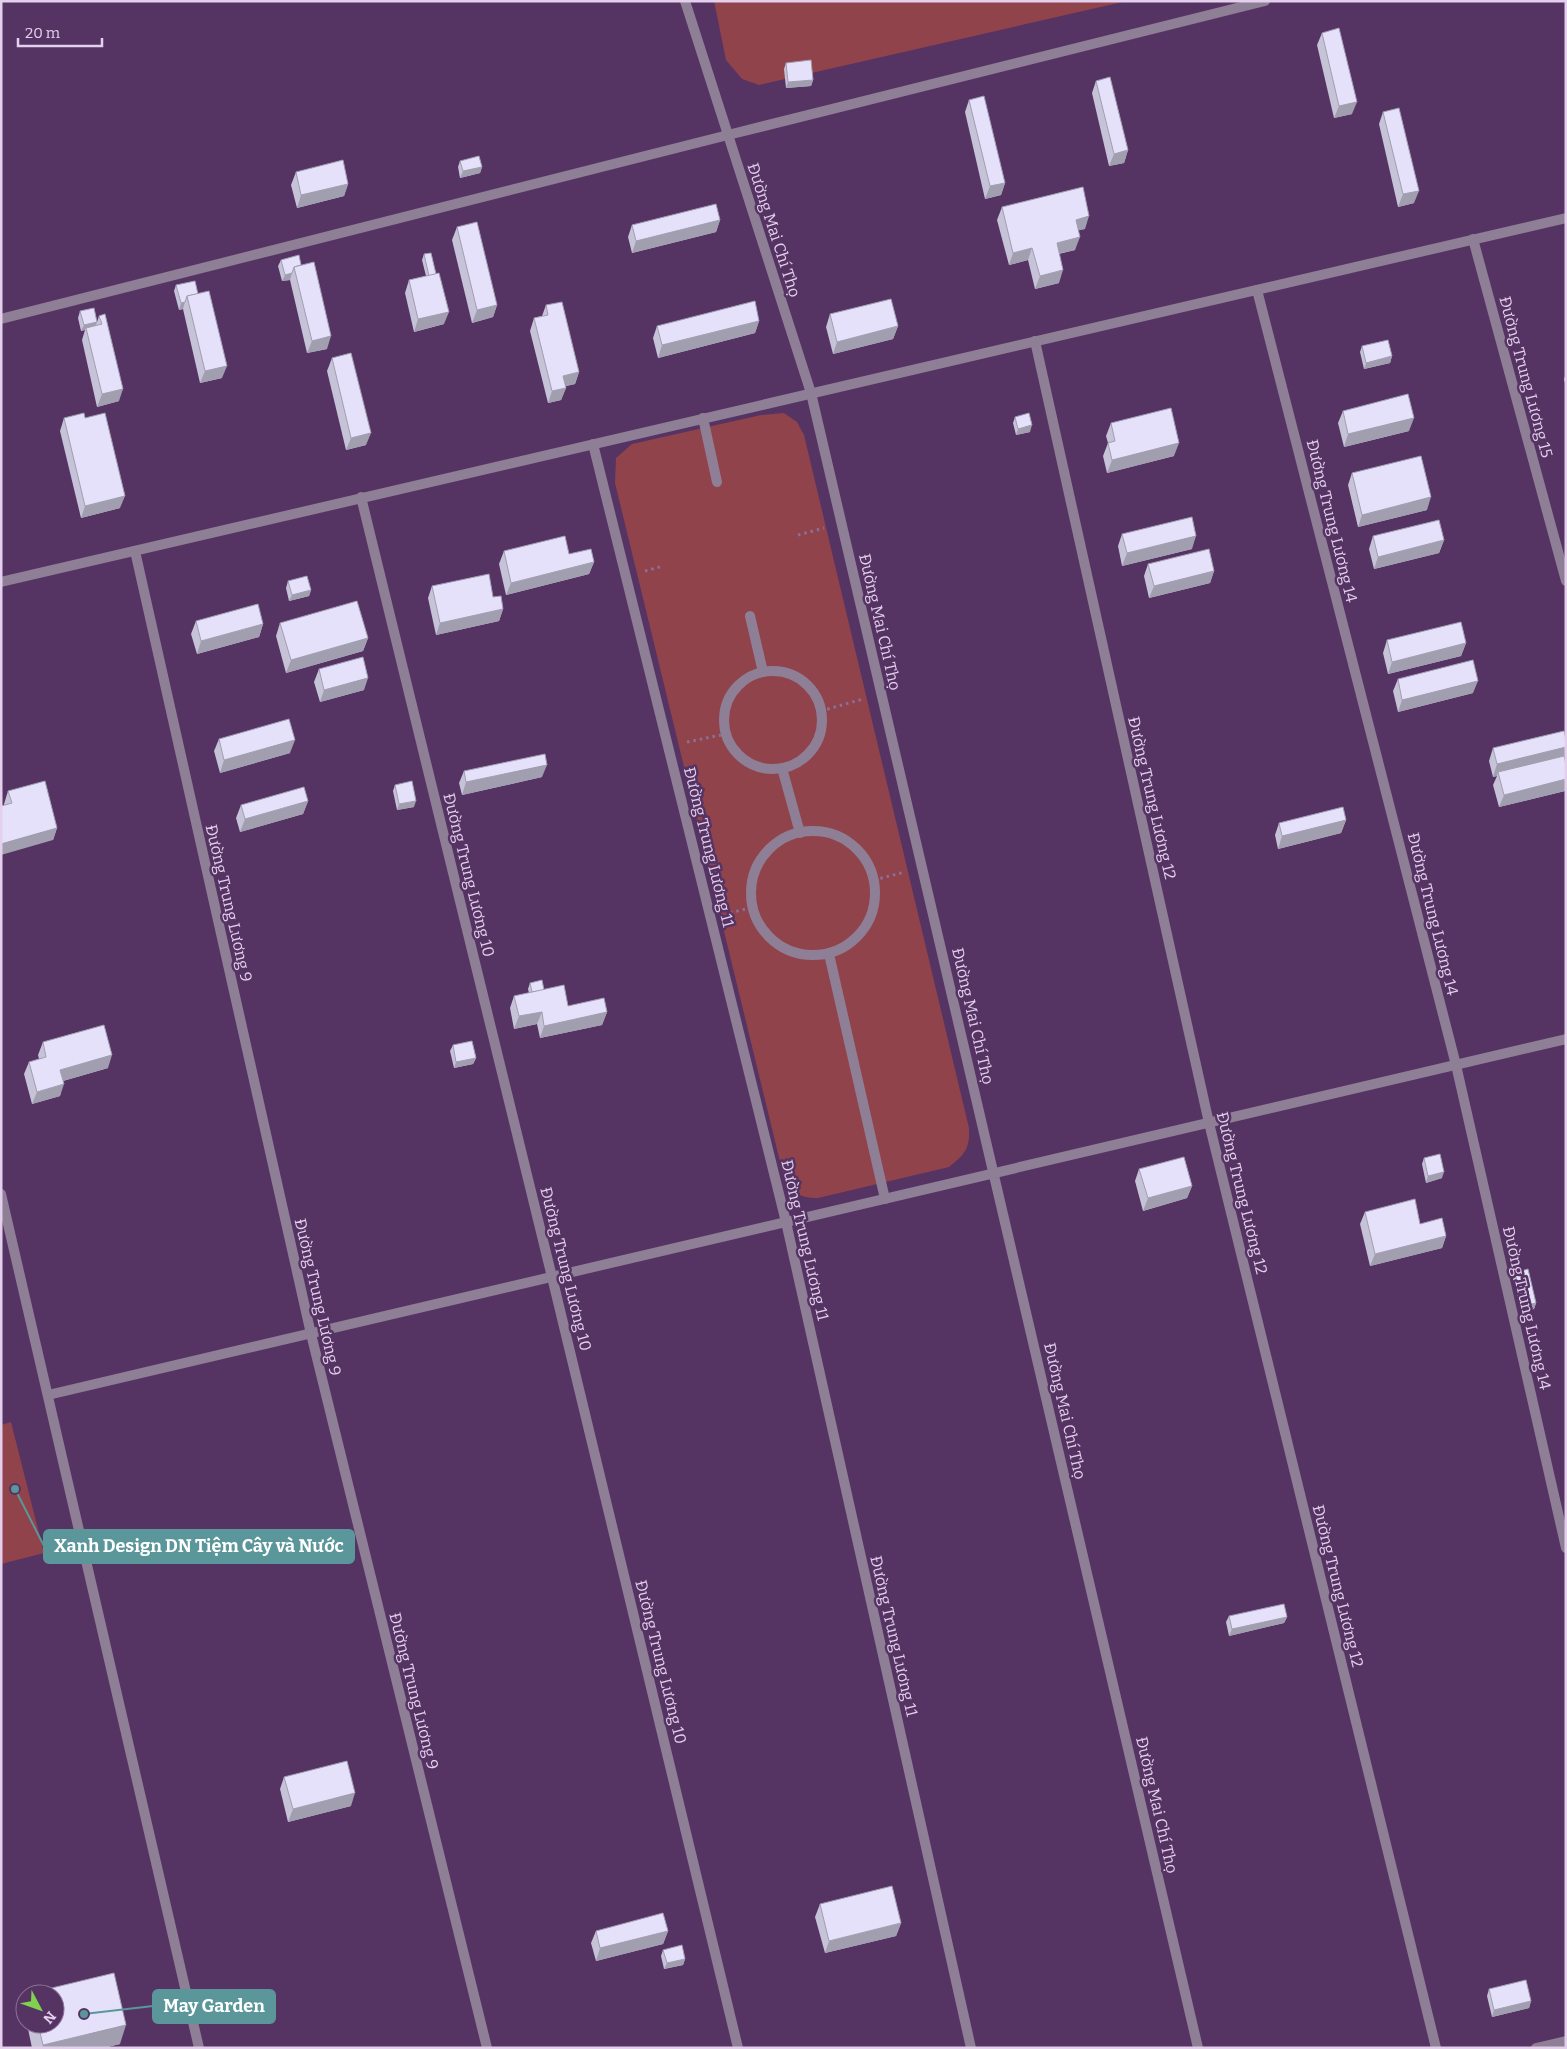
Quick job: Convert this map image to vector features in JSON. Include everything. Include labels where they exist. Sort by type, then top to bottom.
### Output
[{"type":"street","name":"Đường Mai Chí Thọ","points":[[685,1],[811,393],[1198,2048]]},
{"type":"street","points":[[1,319],[1265,1]]},
{"type":"street","points":[[1,582],[1566,218]]},
{"type":"street","name":"Đường Trung Lương 15","points":[[1474,239],[1566,581]]},
{"type":"street","name":"Đường Trung Lương 14","points":[[1257,290],[1456,1065],[1566,1548]]},
{"type":"street","name":"Đường Trung Lương 12","points":[[1035,341],[1209,1123],[1436,2048]]},
{"type":"street","points":[[703,418],[717,482]]},
{"type":"street","name":"Đường Trung Lương 11","points":[[593,444],[786,1222],[971,2048]]},
{"type":"street","name":"Đường Trung Lương 10","points":[[361,497],[738,2048]]},
{"type":"street","name":"Đường Trung Lương 9","points":[[135,550],[310,1334],[487,2048]]},
{"type":"street","points":[[750,616],[763,672]]},
{"type":"street","points":[[763,672],[784,672],[803,680],[816,696],[820,711],[822,726],[814,745],[800,760],[782,768],[762,767],[743,759],[736,752],[726,734],[724,714],[731,694],[745,679],[763,672]]},
{"type":"street","points":[[782,768],[800,833]]},
{"type":"street","points":[[818,831],[835,835],[850,843],[863,856],[872,871],[874,880],[876,888],[874,906],[868,923],[858,937],[843,948],[829,954],[809,956],[792,952],[776,944],[764,931],[755,916],[751,899],[753,881],[759,864],[769,850],[783,839],[800,833],[818,831]]},
{"type":"street","points":[[829,954],[885,1199]]},
{"type":"street","points":[[48,1395],[1566,1039]]},
{"type":"street","points":[[1,1194],[199,2048]]},
{"type":"street","points":[[1536,2048],[1566,2041]]},
{"type":"path","points":[[798,535],[842,523]]},
{"type":"path","points":[[820,711],[882,694]]},
{"type":"path","points":[[668,746],[726,734]]},
{"type":"path","points":[[874,880],[923,868]]},
{"type":"path","points":[[711,918],[753,907]]},
{"type":"shaded area","points":[[714,1],[1127,1],[759,85],[742,79],[726,60]]},
{"type":"shaded area","points":[[784,413],[797,422],[804,435],[969,1128],[969,1141],[965,1150],[949,1167],[818,1198],[799,1195],[785,1182],[615,483],[616,458],[632,444],[761,415]]},
{"type":"shaded area","points":[[11,1422],[44,1553],[1,1564],[1,1425]]},
{"type":"building","points":[[1339,28],[1357,102],[1339,106],[1322,33]]},
{"type":"building","points":[[811,60],[813,80],[788,82],[786,63]]},
{"type":"building","points":[[1110,77],[1128,150],[1114,154],[1096,81]]},
{"type":"building","points":[[984,96],[1005,183],[990,186],[969,100]]},
{"type":"building","points":[[1399,108],[1419,191],[1403,194],[1383,112]]},
{"type":"building","points":[[479,156],[482,167],[463,171],[460,161]]},
{"type":"building","points":[[343,160],[348,184],[301,195],[296,172]]},
{"type":"building","points":[[1083,187],[1089,216],[1076,220],[1080,237],[1057,243],[1063,270],[1040,276],[1032,248],[1013,253],[1002,207]]},
{"type":"building","points":[[716,204],[720,220],[636,241],[632,225]]},
{"type":"building","points":[[477,222],[497,305],[477,310],[457,227]]},
{"type":"building","points":[[431,253],[436,274],[429,276],[424,254]]},
{"type":"building","points":[[299,255],[301,265],[294,267],[292,273],[285,275],[281,260]]},
{"type":"building","points":[[314,262],[331,336],[312,341],[294,267]]},
{"type":"building","points":[[439,273],[449,312],[418,319],[409,280]]},
{"type":"building","points":[[195,281],[198,294],[187,296],[185,302],[181,303],[176,285]]},
{"type":"building","points":[[209,291],[227,366],[205,371],[187,296]]},
{"type":"building","points":[[891,299],[898,326],[837,342],[830,314]]},
{"type":"building","points":[[755,301],[759,321],[662,345],[657,326]]},
{"type":"building","points":[[562,302],[579,372],[563,376],[566,388],[552,391],[534,318],[548,315],[546,305]]},
{"type":"building","points":[[94,308],[97,322],[84,325],[80,311]]},
{"type":"building","points":[[105,314],[123,389],[102,394],[86,328],[102,324],[99,316]]},
{"type":"building","points":[[1388,340],[1392,356],[1366,363],[1362,346]]},
{"type":"building","points":[[351,353],[371,433],[351,438],[332,358]]},
{"type":"building","points":[[1408,394],[1414,418],[1348,434],[1343,411]]},
{"type":"building","points":[[1171,408],[1179,443],[1112,460],[1108,443],[1115,441],[1111,423]]},
{"type":"building","points":[[84,413],[85,418],[105,413],[125,496],[85,506],[64,418]]},
{"type":"building","points":[[1029,413],[1032,425],[1018,429],[1015,417]]},
{"type":"building","points":[[1421,456],[1431,497],[1362,515],[1352,473]]},
{"type":"building","points":[[1192,517],[1196,536],[1127,553],[1122,534]]},
{"type":"building","points":[[1439,520],[1444,540],[1378,557],[1373,536]]},
{"type":"building","points":[[565,536],[569,554],[591,549],[594,562],[511,583],[504,551]]},
{"type":"building","points":[[1209,549],[1214,571],[1154,586],[1148,564]]},
{"type":"building","points":[[489,574],[493,597],[501,596],[503,609],[440,623],[432,586]]},
{"type":"building","points":[[307,576],[311,590],[292,595],[288,581]]},
{"type":"building","points":[[357,601],[368,638],[291,660],[280,623]]},
{"type":"building","points":[[258,604],[263,624],[201,641],[196,621]]},
{"type":"building","points":[[1461,622],[1466,643],[1392,662],[1387,640]]},
{"type":"building","points":[[363,657],[368,678],[324,690],[319,669]]},
{"type":"building","points":[[1473,660],[1478,681],[1402,700],[1398,679]]},
{"type":"building","points":[[289,719],[295,740],[224,760],[219,739]]},
{"type":"building","points":[[1564,731],[1566,747],[1497,764],[1493,748]]},
{"type":"building","points":[[545,754],[547,765],[466,782],[464,771]]},
{"type":"building","points":[[1564,756],[1566,779],[1504,795],[1498,772]]},
{"type":"building","points":[[45,781],[57,828],[1,844],[1,806],[12,803],[8,791]]},
{"type":"building","points":[[412,781],[416,801],[399,804],[395,785]]},
{"type":"building","points":[[304,787],[308,801],[245,819],[241,805]]},
{"type":"building","points":[[1343,807],[1346,820],[1282,836],[1279,823]]},
{"type":"building","points":[[542,980],[544,990],[532,992],[530,983]]},
{"type":"building","points":[[564,985],[568,1006],[604,998],[607,1012],[544,1026],[542,1012],[519,1016],[514,996]]},
{"type":"building","points":[[104,1025],[112,1055],[60,1070],[64,1084],[37,1092],[29,1062],[46,1057],[43,1042]]},
{"type":"building","points":[[472,1041],[476,1058],[456,1062],[453,1045]]},
{"type":"building","points":[[1440,1154],[1444,1172],[1428,1176],[1424,1158]]},
{"type":"building","points":[[1184,1157],[1192,1186],[1148,1198],[1139,1169]]},
{"type":"building","points":[[1415,1199],[1420,1224],[1442,1218],[1446,1236],[1375,1254],[1365,1212]]},
{"type":"building","points":[[1528,1269],[1536,1303],[1523,1306],[1515,1273]]},
{"type":"building","points":[[1284,1604],[1287,1617],[1232,1629],[1229,1616]]},
{"type":"building","points":[[347,1761],[355,1793],[293,1809],[284,1777]]},
{"type":"building","points":[[892,1886],[901,1923],[829,1941],[820,1904]]},
{"type":"building","points":[[663,1913],[668,1931],[600,1948],[596,1931]]},
{"type":"building","points":[[682,1945],[685,1959],[667,1963],[663,1950]]},
{"type":"building","points":[[114,1973],[126,2025],[43,2045],[40,2034],[65,2034],[65,1985]]},
{"type":"building","points":[[1526,1980],[1531,2001],[1494,2010],[1489,1989]]},
{"type":"place","name":"Xanh Design DN Tiệm Cây và Nước","points":[[15,1489]]},
{"type":"place","name":"May Garden","points":[[84,2014]]}]
